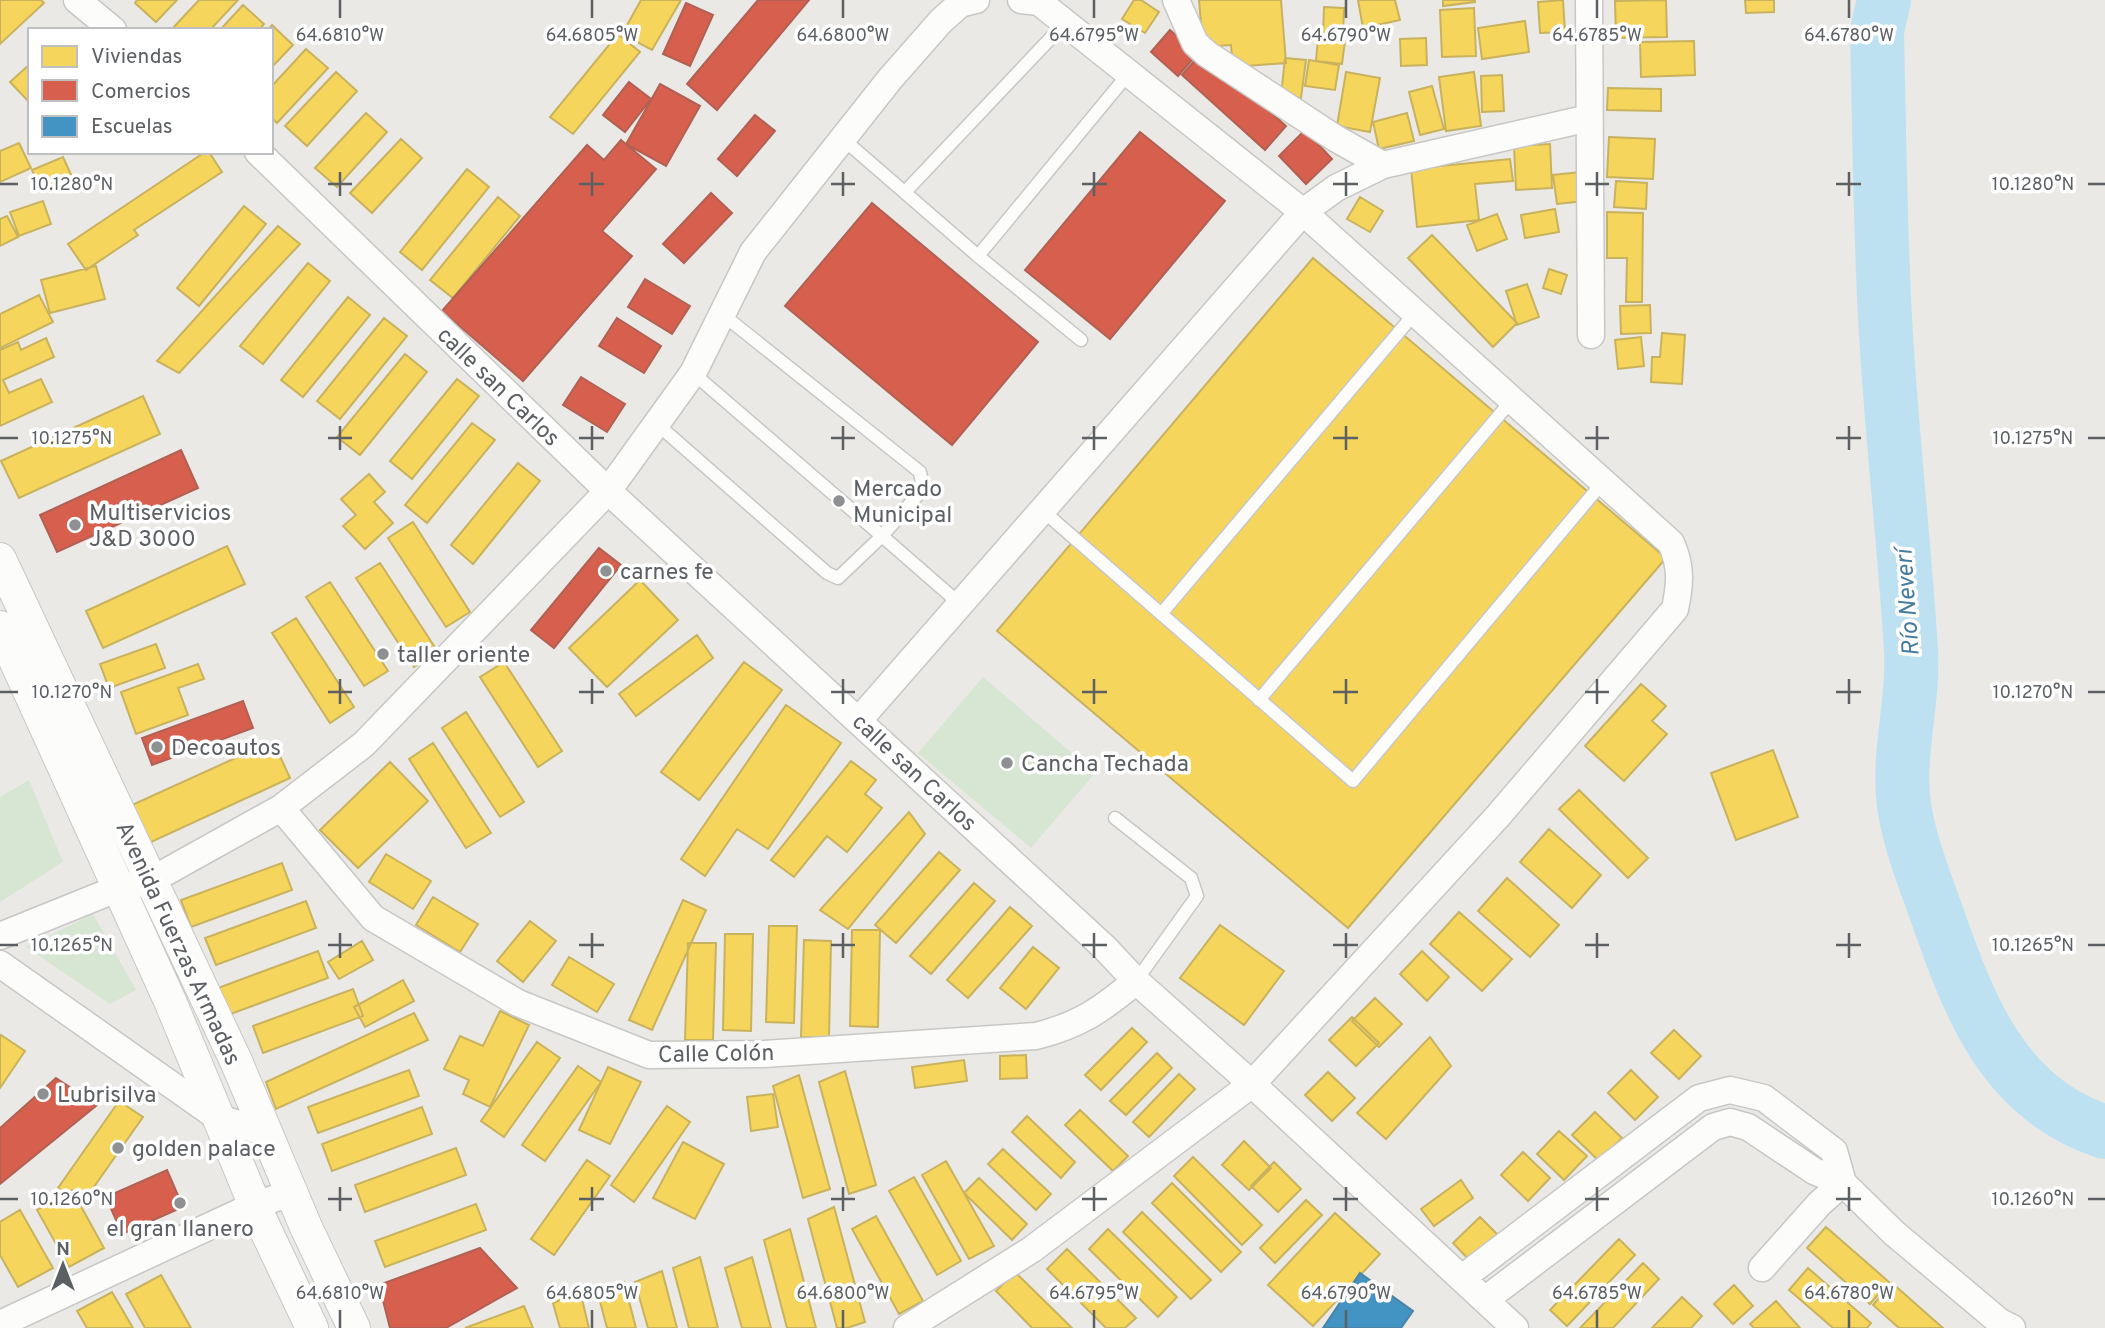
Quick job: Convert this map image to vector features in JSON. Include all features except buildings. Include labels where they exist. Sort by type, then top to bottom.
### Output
[{"type":"street","points":[[77,0],[111,28]]},
{"type":"street","points":[[0,936],[119,888],[150,881],[281,808],[364,744],[608,491],[693,373],[753,252],[890,79],[941,21],[960,4],[976,0]]},
{"type":"street","points":[[907,1328],[1031,1250],[1252,1084],[1498,816],[1675,609],[1681,582],[1678,559],[1671,543],[1303,212],[1039,2],[1021,0]]},
{"type":"street","points":[[1176,0],[1195,43],[1208,54],[1335,138],[1383,165]]},
{"type":"street","points":[[1589,0],[1591,335]]},
{"type":"street","points":[[859,720],[1303,212],[1336,188],[1383,165],[1589,118]]},
{"type":"street","name":"calle san Carlos","points":[[260,154],[608,491],[1104,947],[1136,981],[1252,1084],[1516,1328]]},
{"type":"street","name":"Avenida Fuerzas Armadas","points":[[0,559],[236,1061],[291,1193],[354,1328]]},
{"type":"street","name":"Avenida Fuerzas Armadas","points":[[0,627],[170,1001],[255,1205],[312,1328]]},
{"type":"street","name":"Calle Colón","points":[[281,808],[373,918],[518,1003],[649,1055],[764,1054],[1035,1036],[1066,1028],[1094,1015],[1136,981]]},
{"type":"street","points":[[0,964],[217,1117],[266,1133]]},
{"type":"street","points":[[1462,1278],[1699,1098],[1730,1090],[1763,1098],[1834,1151],[1843,1183]]},
{"type":"street","points":[[1486,1300],[1713,1127],[1730,1122],[1748,1127],[1814,1171],[1843,1183],[1894,1233],[2002,1326]]},
{"type":"street","points":[[1762,1268],[1820,1203],[1843,1183]]},
{"type":"street","points":[[0,1324],[255,1205],[291,1193]]},
{"type":"lane","points":[[905,192],[1065,23]]},
{"type":"lane","points":[[978,256],[1129,73]]},
{"type":"lane","points":[[844,139],[978,256],[1081,341]]},
{"type":"lane","points":[[1161,614],[1415,313]]},
{"type":"lane","points":[[657,424],[833,577],[838,578],[882,536],[923,489],[920,472],[722,314]]},
{"type":"lane","points":[[693,373],[960,604]]},
{"type":"lane","points":[[1259,700],[1512,400]]},
{"type":"lane","points":[[1042,510],[1353,781],[1603,482]]},
{"type":"lane","points":[[1115,818],[1191,878],[1197,896],[1136,981]]},
{"type":"green space","name":"Cancha Techada","points":[[983,677],[1095,773],[1031,848],[918,753]]},
{"type":"green space","points":[[29,780],[63,862],[0,902],[0,797]]},
{"type":"green space","points":[[93,914],[136,990],[110,1004],[26,947]]},
{"type":"waterway","name":"Río Neverí","points":[[1884,0],[1877,31],[1884,297],[1911,651],[1902,786],[1906,819],[1917,859],[1962,981],[1994,1044],[2015,1072],[2040,1097],[2070,1117],[2105,1132]]},
{"type":"place","name":"Mercado Municipal","points":[[839,501]]},
{"type":"place","name":"Multiservicios J&D 3000","points":[[75,525]]},
{"type":"place","name":"carnes fe","points":[[606,571]]},
{"type":"place","name":"taller oriente","points":[[383,654]]},
{"type":"place","name":"Decoautos","points":[[157,747]]},
{"type":"place","name":"Cancha Techada","points":[[1007,763]]},
{"type":"place","name":"Lubrisilva","points":[[43,1094]]},
{"type":"place","name":"golden palace","points":[[118,1148]]},
{"type":"place","name":"el gran llanero","points":[[180,1203]]}]
